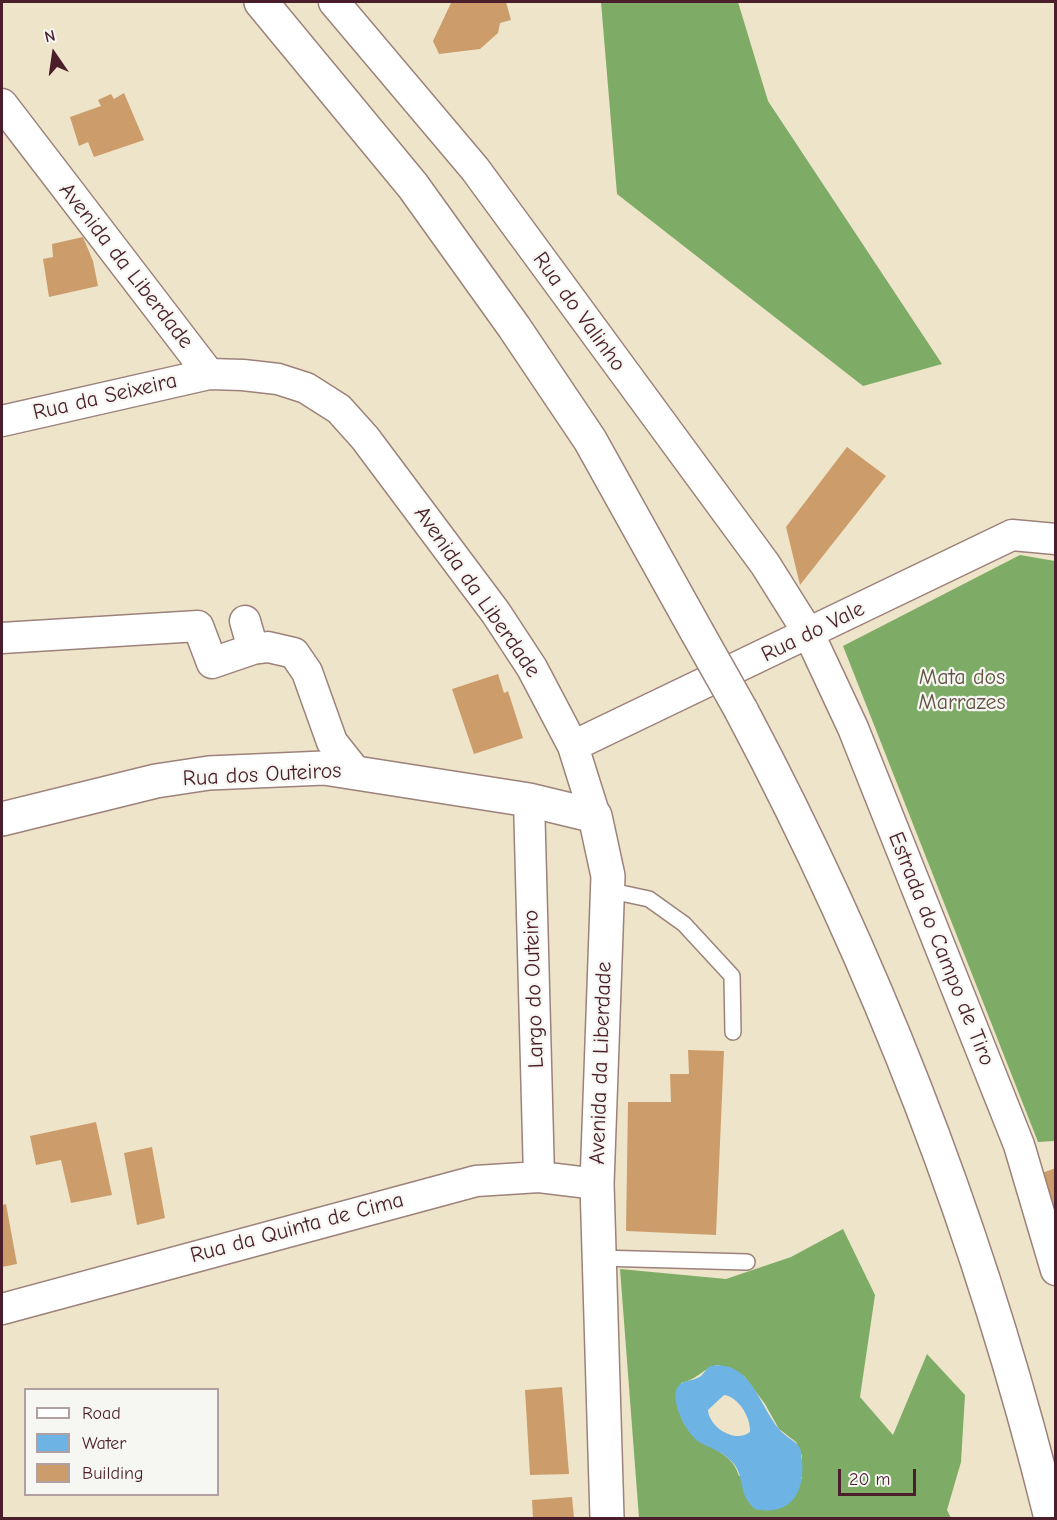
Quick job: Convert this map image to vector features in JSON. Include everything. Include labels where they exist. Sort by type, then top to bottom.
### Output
[{"type":"main road","points":[[261,2],[413,186],[514,327],[590,440],[741,710],[825,875],[894,1035],[946,1167],[1005,1349],[1051,1518]]},
{"type":"main road","name":"Rua dos Outeiros","points":[[2,819],[108,791],[208,774],[324,768],[355,771],[529,800],[595,816]]},
{"type":"main road","name":"Avenida da Liberdade","points":[[595,816],[603,846],[607,890],[597,1184],[607,1518]]},
{"type":"street","name":"Rua do Valinho","points":[[334,2],[475,169],[765,564],[809,634]]},
{"type":"street","name":"Avenida da Liberdade","points":[[2,104],[209,374],[278,379],[294,383],[323,397],[354,424],[519,646],[573,746],[595,816]]},
{"type":"street","name":"Rua da Seixeira","points":[[2,421],[209,374]]},
{"type":"street","name":"Rua do Vale","points":[[573,746],[1012,534],[1056,539]]},
{"type":"street","points":[[2,638],[198,626],[212,663],[249,635],[268,647],[294,653],[307,672],[332,742],[355,771]]},
{"type":"street","name":"Estrada do Campo de Tiro","points":[[809,634],[853,728],[1019,1144],[1056,1270]]},
{"type":"street","name":"Largo do Outeiro","points":[[529,800],[539,1177]]},
{"type":"street","name":"Rua da Quinta de Cima","points":[[2,1309],[476,1181],[539,1177],[597,1184]]},
{"type":"lane","points":[[607,890],[649,899],[684,924],[732,976],[733,1032]]},
{"type":"lane","points":[[598,1257],[747,1262]]},
{"type":"green space","points":[[601,2],[738,2],[768,101],[942,364],[863,386],[617,194]]},
{"type":"green space","name":"Mata dos Marrazes","points":[[1020,555],[1055,561],[1055,1141],[1038,1142],[843,646]]},
{"type":"green space","points":[[843,1229],[875,1295],[860,1397],[893,1435],[927,1354],[965,1395],[961,1462],[947,1510],[951,1518],[639,1518],[620,1269],[726,1279],[791,1257]],"holes":[[[718,1365],[744,1376],[765,1404],[779,1429],[796,1442],[802,1456],[802,1479],[739,1476],[734,1465],[727,1458],[700,1440],[684,1424],[679,1411],[681,1383]]]},
{"type":"water","points":[[710,1366],[724,1366],[745,1377],[779,1429],[800,1448],[802,1474],[800,1485],[790,1503],[781,1508],[755,1509],[746,1498],[740,1475],[734,1464],[722,1454],[694,1438],[681,1417],[675,1394],[677,1388],[682,1383],[701,1376]],"holes":[[[724,1395],[743,1409],[750,1426],[750,1432],[744,1435],[730,1435],[724,1432],[709,1416],[708,1410]]]},
{"type":"building","points":[[506,2],[511,20],[500,23],[498,33],[480,49],[439,54],[433,41],[451,3]]},
{"type":"building","points":[[124,93],[144,140],[94,157],[88,142],[79,146],[70,117],[101,106],[98,100],[111,94],[114,99]]},
{"type":"building","points":[[83,237],[93,261],[98,286],[49,297],[43,259],[53,257],[52,244]]},
{"type":"building","points":[[847,447],[886,476],[800,585],[786,527]]},
{"type":"building","points":[[498,674],[504,693],[508,691],[523,738],[474,754],[452,689]]},
{"type":"building","points":[[688,1050],[724,1051],[716,1235],[626,1231],[628,1102],[671,1102],[670,1074],[689,1074]]},
{"type":"building","points":[[96,1122],[112,1195],[71,1203],[61,1160],[36,1165],[30,1136]]},
{"type":"building","points":[[152,1147],[165,1218],[137,1225],[124,1153]]},
{"type":"building","points":[[1056,1168],[1056,1234],[1036,1175]]},
{"type":"building","points":[[6,1204],[17,1264],[2,1267],[2,1205]]},
{"type":"building","points":[[562,1387],[569,1474],[530,1475],[525,1390]]},
{"type":"building","points":[[572,1497],[574,1518],[533,1518],[532,1500]]}]
